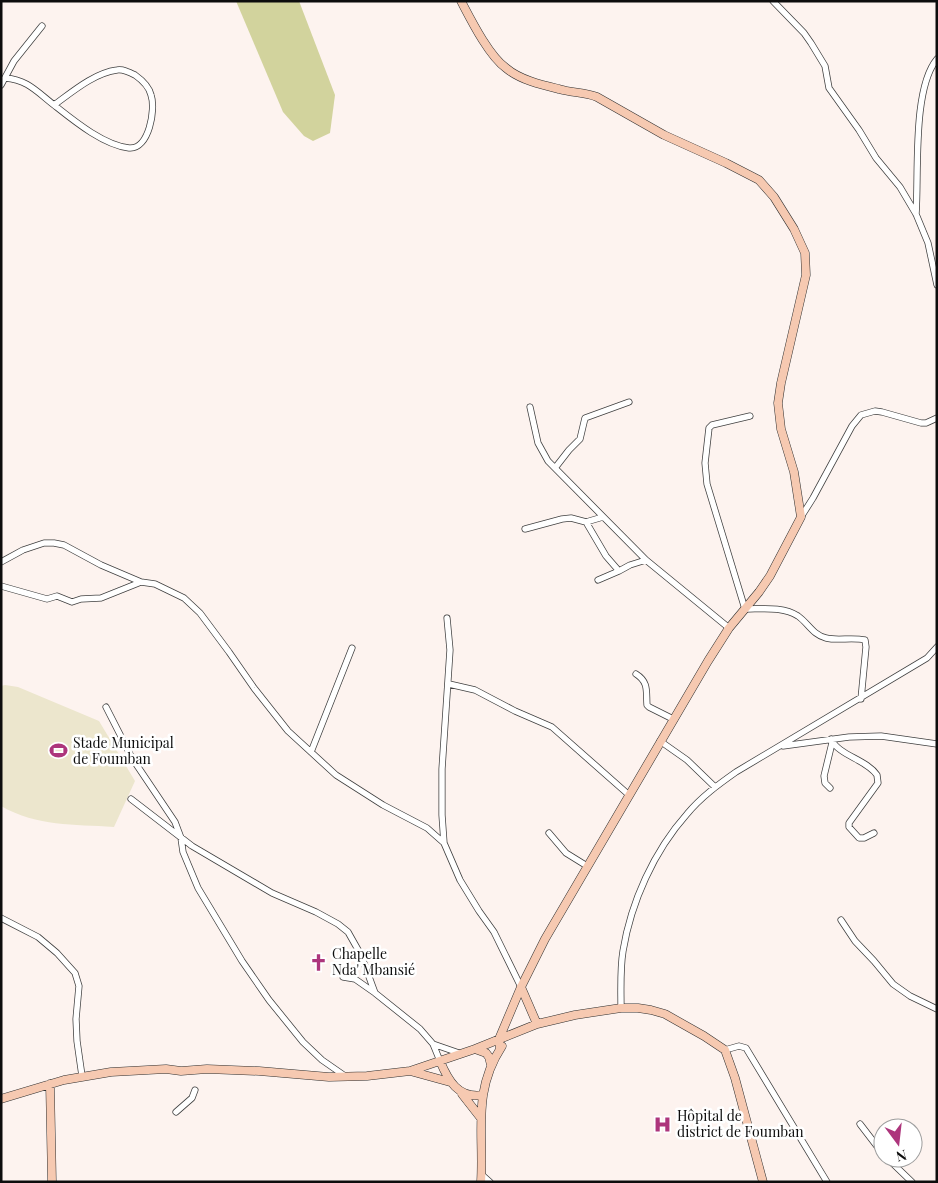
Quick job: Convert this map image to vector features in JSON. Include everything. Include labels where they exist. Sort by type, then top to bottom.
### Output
[{"type":"street","points":[[461,1],[484,40],[508,70],[519,76],[549,86],[597,96],[664,135],[748,173],[767,188],[784,212],[800,242],[806,262],[806,275],[781,383],[778,413],[784,443],[794,472],[801,517]]},
{"type":"street","points":[[773,1],[804,33],[811,43],[825,66],[829,88],[876,158],[900,187],[916,214],[928,243],[937,285]]},
{"type":"street","points":[[1,85],[14,61],[42,26]]},
{"type":"street","points":[[916,214],[918,148],[923,92],[931,67],[937,59]]},
{"type":"street","points":[[5,78],[20,80],[30,85],[54,105],[99,137],[117,145],[132,148],[140,144],[148,133],[153,102],[147,85],[141,79],[126,71],[117,70],[96,78],[54,105]]},
{"type":"street","points":[[555,468],[559,461],[580,439],[585,418],[629,402]]},
{"type":"street","points":[[530,408],[538,443],[545,457],[646,560],[729,628]]},
{"type":"street","points":[[500,1049],[499,1039],[521,987],[545,940],[660,741],[729,628],[770,576],[852,426],[861,415],[875,411],[921,423],[937,418]]},
{"type":"street","points":[[745,609],[707,484],[705,463],[707,434],[712,425],[750,416]]},
{"type":"street","points":[[524,529],[562,519],[571,518],[586,522],[603,517]]},
{"type":"street","points":[[586,522],[606,556],[619,571]]},
{"type":"street","points":[[1,562],[23,550],[44,543],[54,543],[64,545],[101,565],[141,582],[155,584],[184,598],[193,605],[270,710],[288,731],[336,775],[383,805],[426,828],[444,843]]},
{"type":"street","points":[[598,580],[630,565],[646,560]]},
{"type":"street","points":[[1,586],[47,599],[58,596],[72,602],[82,599],[101,598],[141,582]]},
{"type":"street","points":[[745,609],[788,612],[801,618],[818,635],[826,638],[865,640],[861,699]]},
{"type":"street","points":[[447,618],[450,650],[442,769],[442,829],[444,843],[460,880],[494,932],[537,1024]]},
{"type":"street","points":[[621,1008],[623,950],[635,905],[646,877],[663,847],[688,812],[715,787],[747,764],[861,699],[927,658],[937,647]]},
{"type":"street","points":[[311,752],[352,648]]},
{"type":"street","points":[[636,674],[643,678],[645,682],[649,707],[673,719]]},
{"type":"street","points":[[449,684],[475,690],[515,711],[552,727],[629,795]]},
{"type":"street","points":[[106,707],[132,758],[175,822],[181,838],[183,852],[198,888],[242,961],[274,1006],[303,1042],[322,1060],[346,1078]]},
{"type":"street","points":[[778,747],[881,736],[937,744]]},
{"type":"street","points":[[660,741],[687,760],[715,787]]},
{"type":"street","points":[[830,788],[825,783],[824,776],[832,741]]},
{"type":"street","points":[[832,741],[840,750],[861,762],[877,775],[878,784],[848,823],[849,827],[859,838],[864,838],[874,833]]},
{"type":"street","points":[[132,799],[181,838],[272,893],[316,912],[338,924],[354,940],[375,992]]},
{"type":"street","points":[[548,833],[566,853],[587,866]]},
{"type":"street","points":[[1,918],[38,937],[57,953],[75,974],[79,986],[76,1019],[82,1076]]},
{"type":"street","points":[[841,920],[855,941],[893,984],[910,996],[937,1009]]},
{"type":"street","points":[[343,977],[355,979],[375,992],[413,1023],[433,1044],[450,1082],[461,1092],[480,1118]]},
{"type":"street","points":[[1,1099],[82,1076],[110,1072],[207,1069],[346,1078],[410,1071],[475,1049],[537,1024],[575,1015],[621,1008],[644,1009],[665,1014],[725,1050],[736,1078],[763,1182]]},
{"type":"street","points":[[490,1182],[481,1178],[480,1118],[483,1095],[491,1066],[509,1036]]},
{"type":"street","points":[[433,1044],[459,1053]]},
{"type":"street","points":[[725,1050],[739,1046],[746,1048],[827,1182]]},
{"type":"street","points":[[475,1049],[486,1053],[491,1066]]},
{"type":"street","points":[[410,1071],[450,1082]]},
{"type":"street","points":[[50,1084],[52,1182]]},
{"type":"street","points":[[176,1112],[192,1098],[195,1090]]},
{"type":"street","points":[[461,1092],[476,1096],[483,1095]]},
{"type":"street","points":[[860,1124],[873,1141]]},
{"type":"street","points":[[897,1168],[912,1182]]},
{"type":"green space","points":[[236,1],[299,1],[335,95],[330,133],[313,141],[304,136],[283,112]]},
{"type":"shaded area","name":"Stade Municipal de Foumban","points":[[1,686],[18,687],[99,721],[135,781],[114,827],[70,825],[42,821],[28,818],[1,806]]},
{"type":"place","name":"Stade Municipal de Foumban","points":[[59,751]]},
{"type":"place","name":"Chapelle Nda' Mbansié","points":[[318,962]]},
{"type":"place","name":"Hôpital de district de Foumban","points":[[663,1124]]}]
